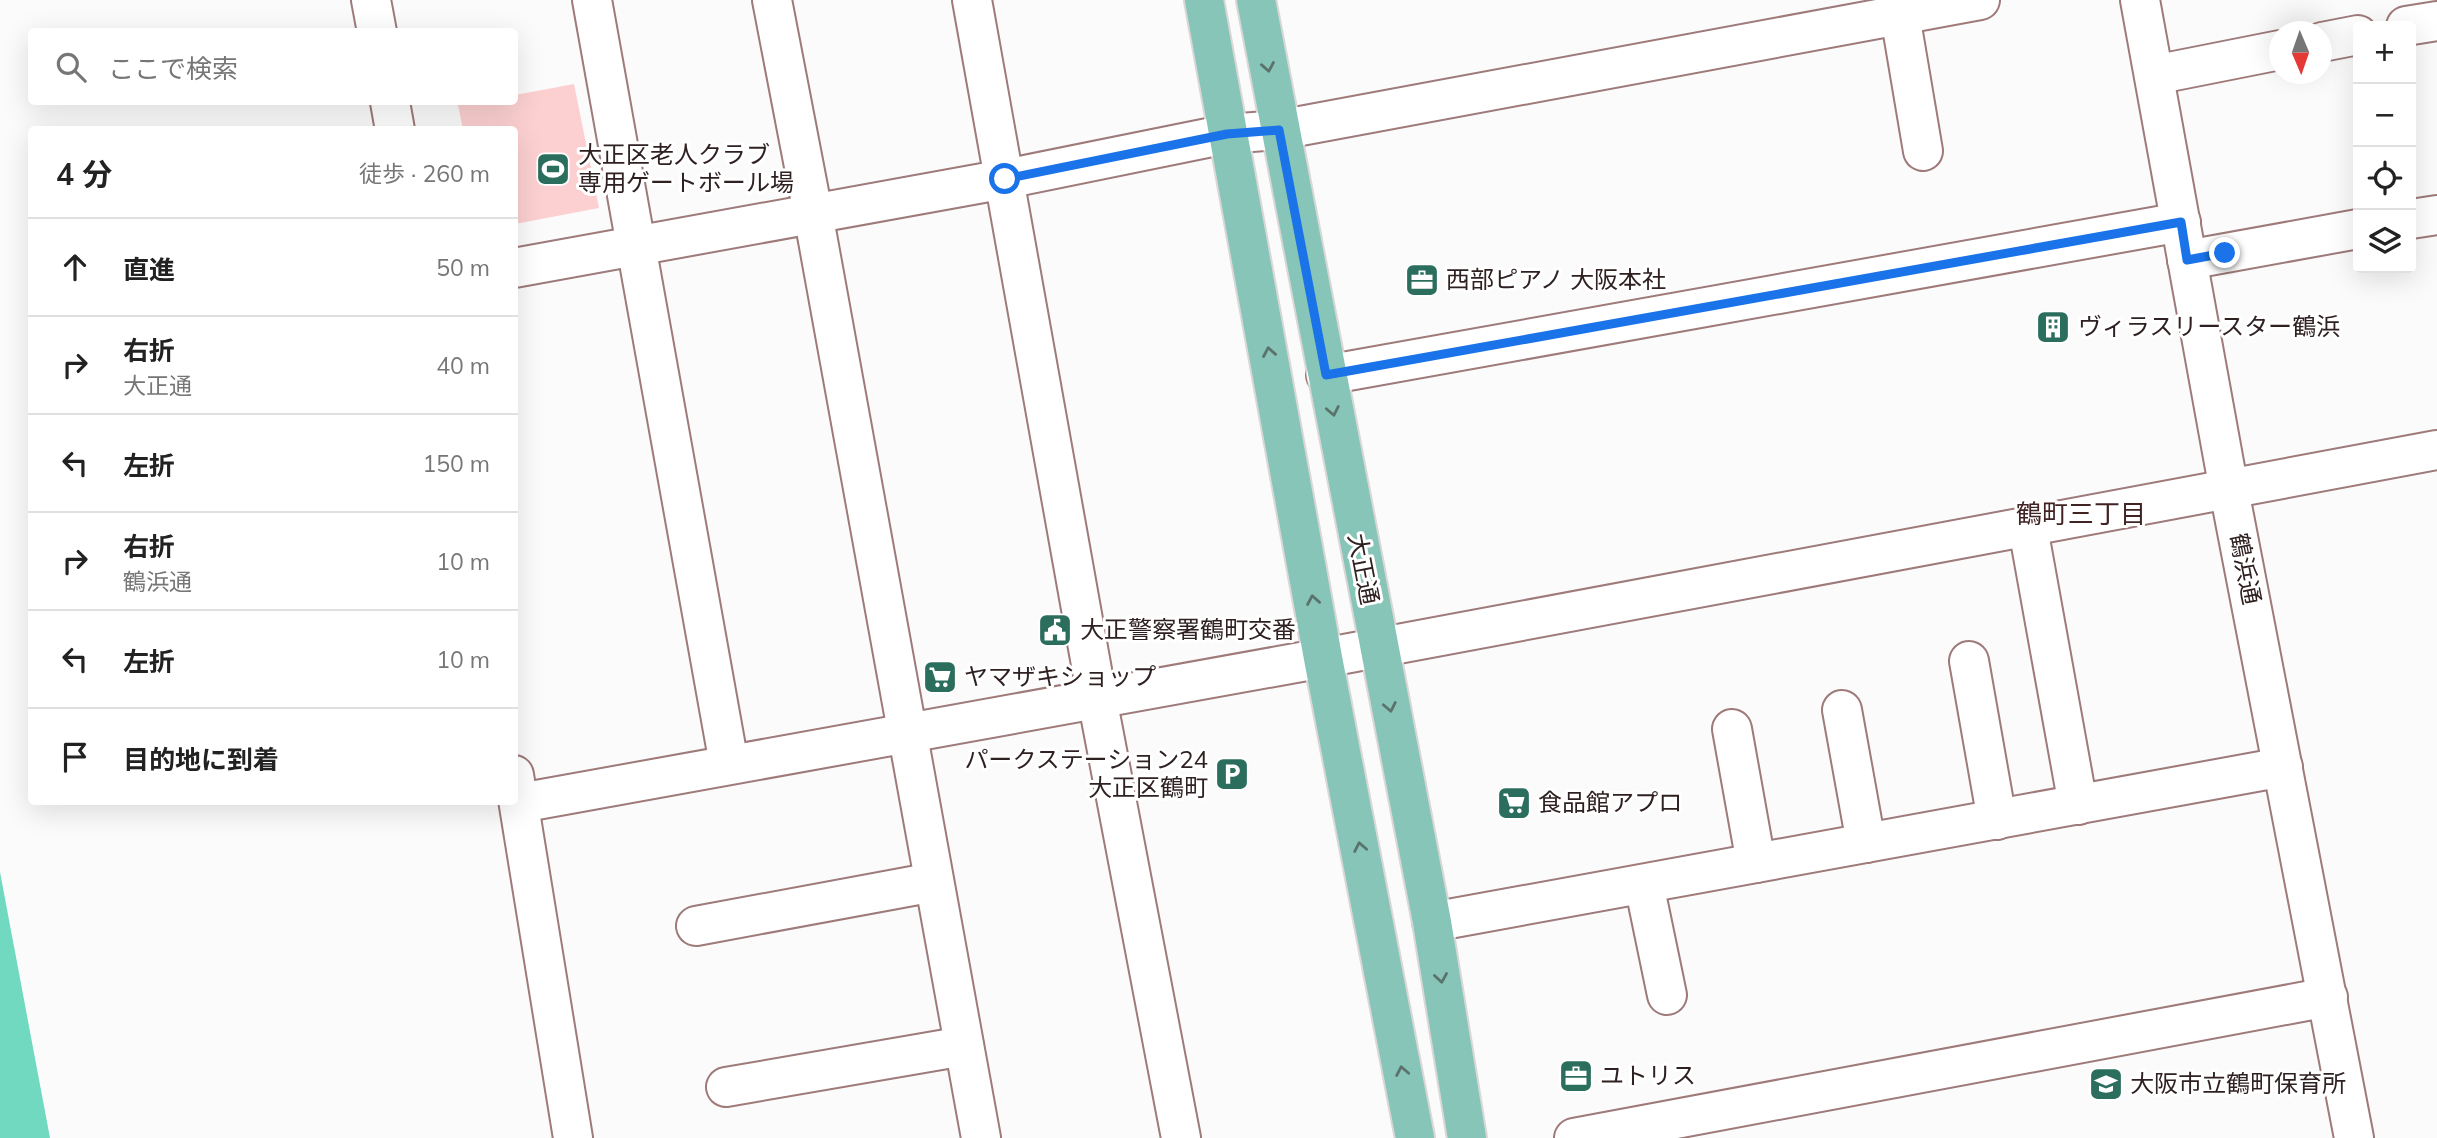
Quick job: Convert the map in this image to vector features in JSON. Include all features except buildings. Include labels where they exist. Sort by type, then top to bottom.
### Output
[{"type":"main road","points":[[1203,0],[1265,327],[1323,658],[1415,1138]]},
{"type":"main road","name":"大正通","points":[[1256,0],[1432,922],[1467,1138]]},
{"type":"street","points":[[371,0],[376,28]]},
{"type":"street","points":[[592,0],[729,764]]},
{"type":"street","points":[[772,0],[981,1138]]},
{"type":"street","points":[[972,0],[1097,698],[1181,1138]]},
{"type":"street","points":[[518,267],[1005,179],[1227,134],[1279,130],[1900,15],[1940,4],[1980,0]]},
{"type":"street","name":"鶴浜通","points":[[2140,0],[2230,490],[2354,1138]]},
{"type":"street","points":[[1900,15],[1923,151]]},
{"type":"street","points":[[2416,24],[2437,20]]},
{"type":"street","points":[[2332,40],[2353,36]]},
{"type":"street","points":[[2154,75],[2269,52]]},
{"type":"street","points":[[391,105],[394,126]]},
{"type":"street","points":[[2416,218],[2437,215]]},
{"type":"street","points":[[1326,375],[2181,222]]},
{"type":"street","points":[[2187,260],[2353,230]]},
{"type":"street","points":[[518,789],[729,764],[1323,658],[2437,450]]},
{"type":"street","points":[[2028,528],[2078,805]]},
{"type":"street","points":[[1969,661],[1997,820]]},
{"type":"street","points":[[1842,710],[1866,843]]},
{"type":"street","points":[[1732,729],[1756,863]]},
{"type":"street","points":[[1432,922],[2283,767]]},
{"type":"street","points":[[518,795],[573,1138]]},
{"type":"street","points":[[696,926],[934,882]]},
{"type":"street","points":[[1644,884],[1667,995]]},
{"type":"street","points":[[1574,1138],[2328,998]]},
{"type":"street","points":[[726,1087],[964,1046]]},
{"type":"shaded area","name":"大正区老人クラブ 専用ゲートボール場","points":[[574,84],[599,208],[518,223],[518,126],[462,126],[458,105],[518,105],[518,94]]},
{"type":"shaded area","points":[[0,872],[50,1138],[0,1138]]},
{"type":"place","name":"大正区老人クラブ 専用ゲートボール場","points":[[553,169]]},
{"type":"place","name":"西部ピアノ 大阪本社","points":[[1422,280]]},
{"type":"place","name":"ヴィラスリースター鶴浜","points":[[2053,327]]},
{"type":"place","name":"大正警察署鶴町交番","points":[[1055,630]]},
{"type":"place","name":"ヤマザキショップ","points":[[940,677]]},
{"type":"place","name":"パークステーション24 大正区鶴町","points":[[1232,774]]},
{"type":"place","name":"食品館アプロ","points":[[1514,803]]},
{"type":"place","name":"ユトリス","points":[[1576,1076]]},
{"type":"place","name":"大阪市立鶴町保育所","points":[[2106,1084]]},
{"type":"district","name":"鶴町三丁目","points":[[2081,514]]},
{"type":"route","points":[[1005,179],[1227,134],[1279,130],[1326,375],[2181,222],[2187,260],[2225,253]]}]
